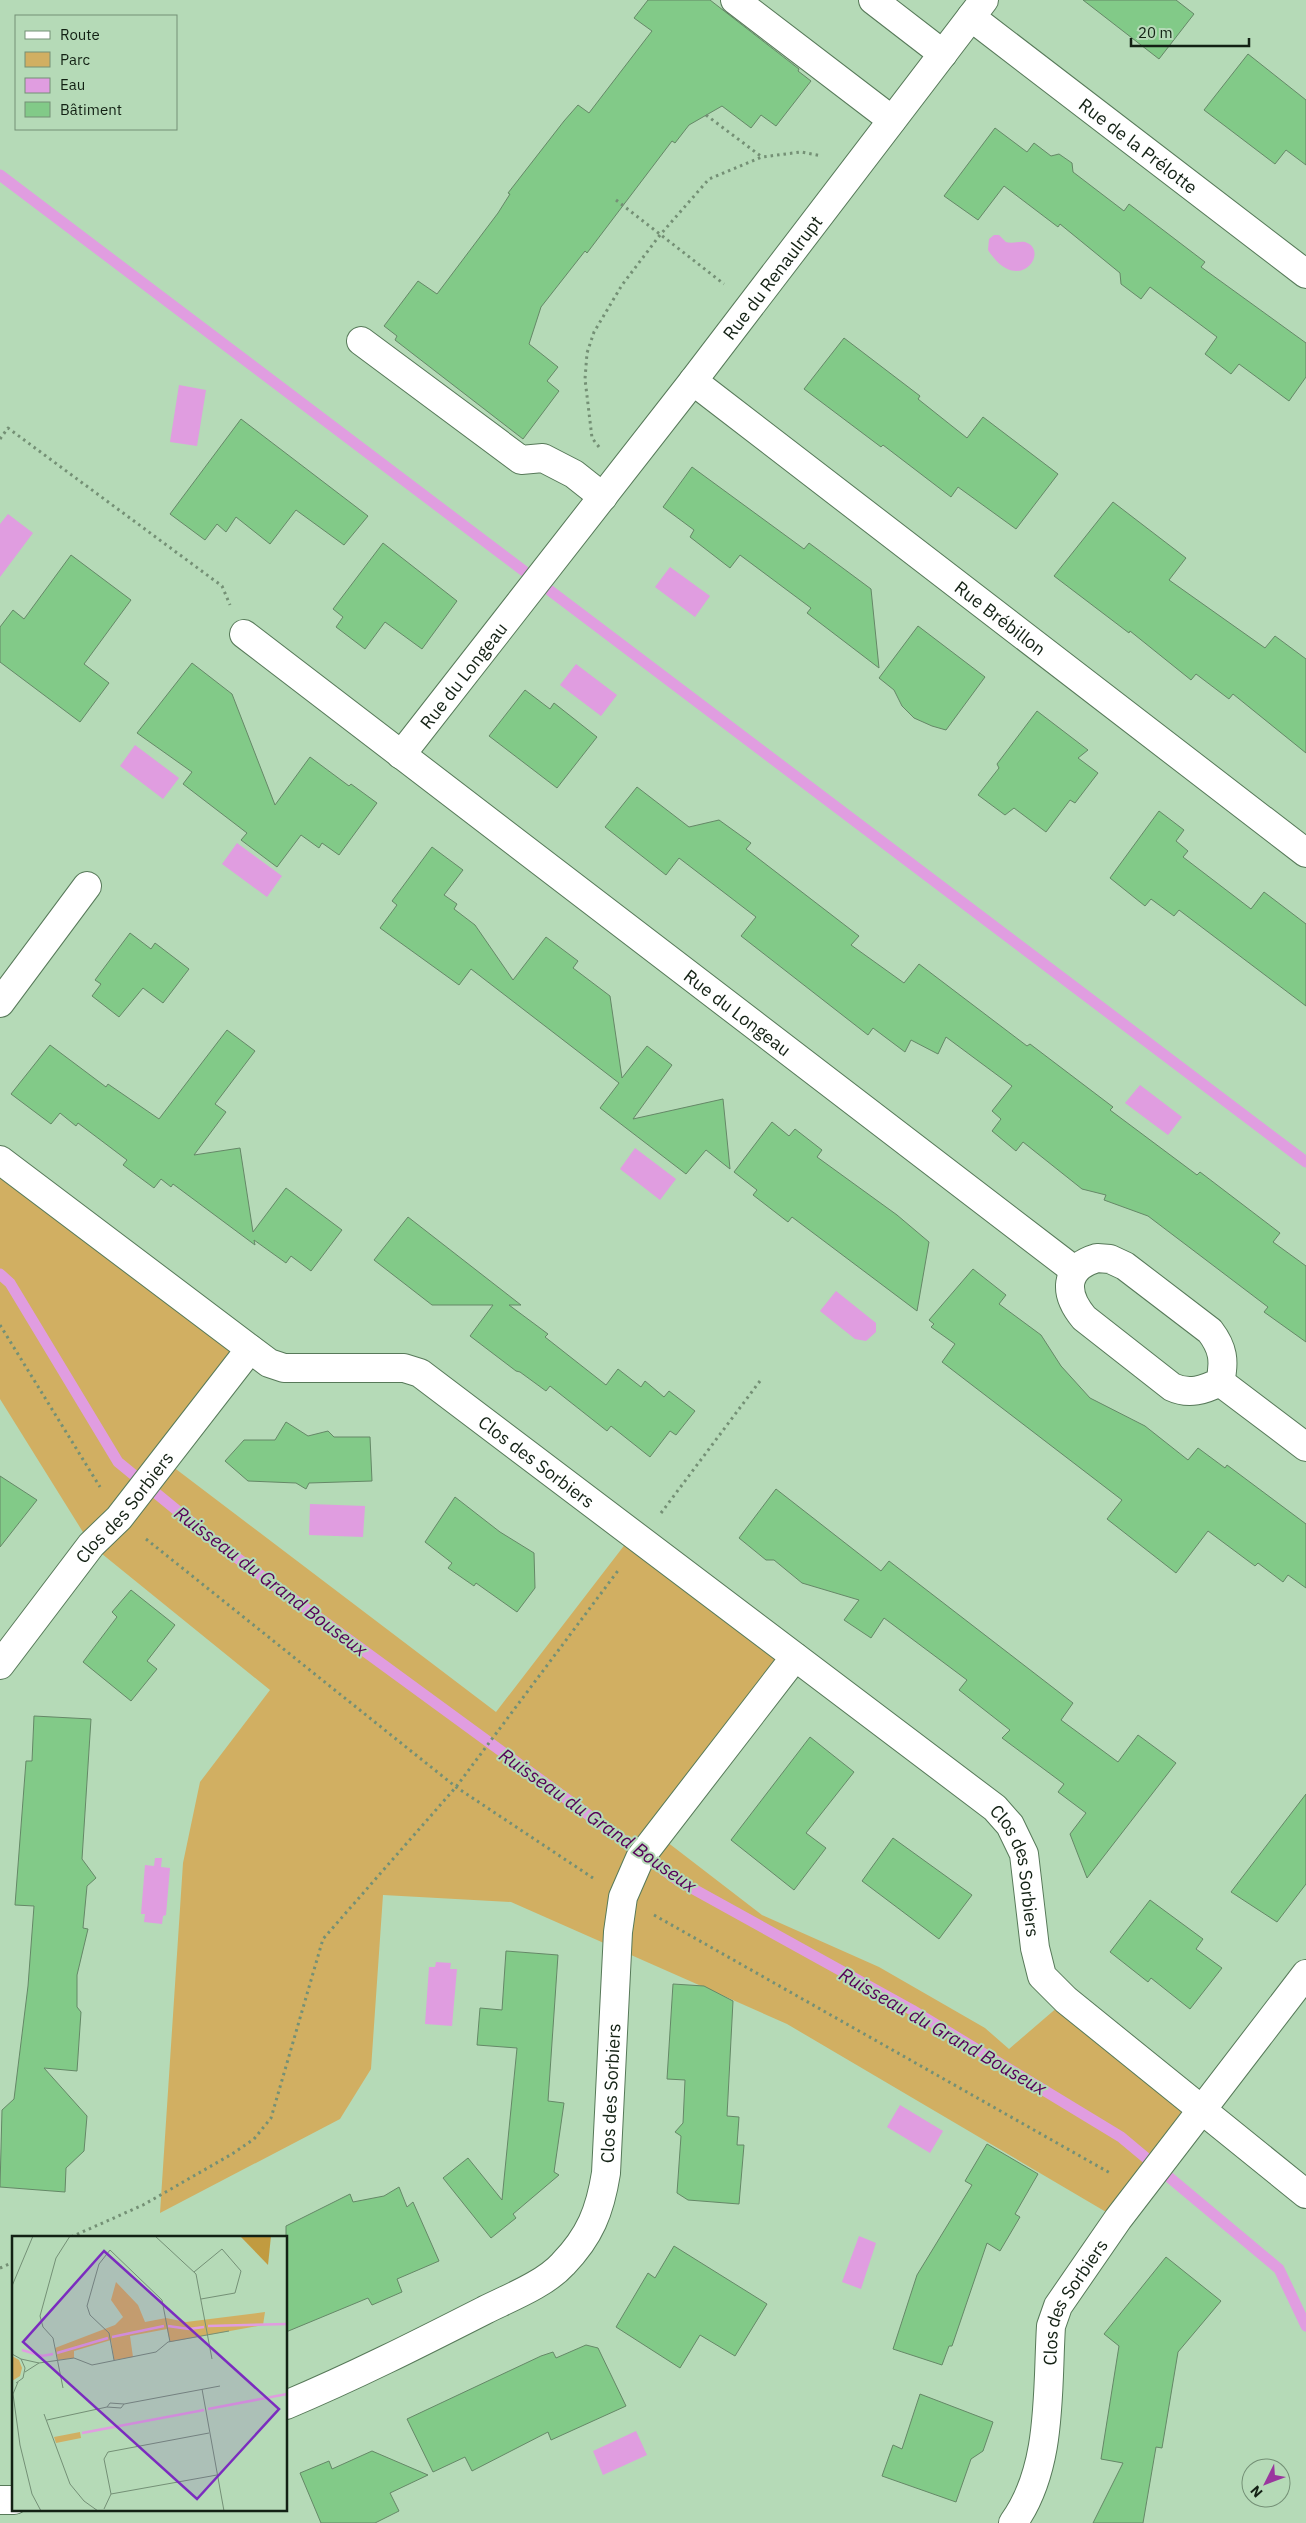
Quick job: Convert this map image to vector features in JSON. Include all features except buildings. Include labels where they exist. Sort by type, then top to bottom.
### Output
[{"type":"street","points":[[735,0],[892,120]]},
{"type":"street","points":[[874,0],[943,54]]},
{"type":"street","name":"Rue du Renaulrupt","points":[[558,554],[752,305],[977,8]]},
{"type":"street","name":"Rue de la Prélotte","points":[[977,8],[1306,274]]},
{"type":"street","points":[[361,340],[521,460],[544,458],[574,474],[603,497]]},
{"type":"street","name":"Rue Brébillon","points":[[693,381],[1306,853]]},
{"type":"street","name":"Rue du Longeau","points":[[402,755],[558,554]]},
{"type":"street","name":"Rue du Longeau","points":[[244,634],[1074,1270]]},
{"type":"street","points":[[0,1003],[87,886]]},
{"type":"street","name":"Clos des Sorbiers","points":[[0,1160],[269,1362],[284,1368],[404,1368],[420,1373],[995,1808],[1010,1825],[1024,1854],[1035,1948],[1042,1976],[1066,2000],[1306,2194]]},
{"type":"street","points":[[1097,1258],[1110,1259],[1125,1266],[1210,1331],[1218,1342],[1223,1356],[1220,1382],[1196,1391],[1182,1391],[1165,1381],[1084,1318],[1076,1308],[1070,1294],[1070,1283],[1074,1270],[1084,1262],[1097,1258]]},
{"type":"street","name":"Clos des Sorbiers","points":[[0,1665],[91,1545],[124,1512],[250,1349]]},
{"type":"street","points":[[1220,1382],[1306,1448]]},
{"type":"street","name":"Clos des Sorbiers","points":[[288,2404],[358,2375],[532,2286],[562,2266],[585,2238],[601,2204],[606,2174],[618,1932],[623,1897],[640,1858],[654,1838],[795,1657]]},
{"type":"street","name":"Clos des Sorbiers","points":[[1013,2523],[1034,2486],[1042,2460],[1051,2326],[1058,2306],[1143,2187],[1306,1974]]},
{"type":"path","points":[[706,115],[762,157]]},
{"type":"path","points":[[620,476],[592,438],[585,379],[587,353],[594,332],[622,285],[660,235],[709,179],[762,157],[801,152],[831,158],[853,172]]},
{"type":"path","points":[[616,200],[752,305]]},
{"type":"path","points":[[0,439],[8,428],[222,586],[244,634]]},
{"type":"path","points":[[0,1325],[124,1512],[456,1787],[623,1897],[1143,2187]]},
{"type":"path","points":[[73,2236],[143,2204],[232,2154],[254,2139],[271,2118],[323,1940],[456,1787],[502,1725]]},
{"type":"path","points":[[0,2268],[12,2263]]},
{"type":"green space","points":[[0,1160],[250,1349],[164,1460],[496,1712],[633,1534],[795,1657],[658,1835],[762,1915],[879,1967],[985,2028],[1009,2049],[1066,2000],[1202,2110],[1118,2219],[787,2024],[511,1902],[383,1895],[371,2069],[340,2119],[160,2213],[183,1863],[200,1782],[270,1690],[91,1545],[0,1399]]},
{"type":"water","points":[[994,235],[999,235],[1006,242],[1025,242],[1032,247],[1035,253],[1033,261],[1028,267],[1020,271],[1011,270],[1000,264],[988,250],[989,239]]},
{"type":"water","points":[[179,385],[206,390],[197,446],[170,442]]},
{"type":"water","points":[[8,514],[33,533],[0,577],[0,524]]},
{"type":"water","points":[[670,567],[710,596],[695,617],[655,587]]},
{"type":"water","points":[[576,664],[617,695],[601,716],[560,685]]},
{"type":"water","points":[[135,745],[179,778],[163,799],[120,766]]},
{"type":"water","points":[[237,843],[282,876],[267,897],[222,864]]},
{"type":"water","points":[[1140,1085],[1182,1117],[1168,1135],[1125,1103]]},
{"type":"water","points":[[635,1148],[676,1179],[660,1200],[620,1169]]},
{"type":"water","points":[[836,1291],[876,1323],[876,1332],[866,1341],[855,1339],[820,1311]]},
{"type":"water","points":[[310,1504],[365,1506],[363,1537],[309,1535]]},
{"type":"water","points":[[155,1858],[162,1858],[161,1867],[170,1868],[166,1915],[163,1916],[162,1924],[144,1922],[145,1914],[141,1914],[145,1865],[154,1866]]},
{"type":"water","points":[[436,1962],[451,1963],[450,1969],[457,1969],[452,2026],[425,2024],[429,1967],[435,1967]]},
{"type":"water","points":[[900,2105],[943,2131],[930,2153],[887,2127]]},
{"type":"water","points":[[859,2236],[876,2243],[861,2289],[842,2282]]},
{"type":"water","points":[[636,2431],[647,2455],[603,2475],[593,2451]]},
{"type":"waterway","points":[[0,175],[1306,1162]]},
{"type":"waterway","name":"Ruisseau du Grand Bouseux","points":[[0,1274],[10,1283],[118,1462],[218,1544],[679,1881],[912,2010],[1121,2137],[1279,2269],[1306,2326]]}]
